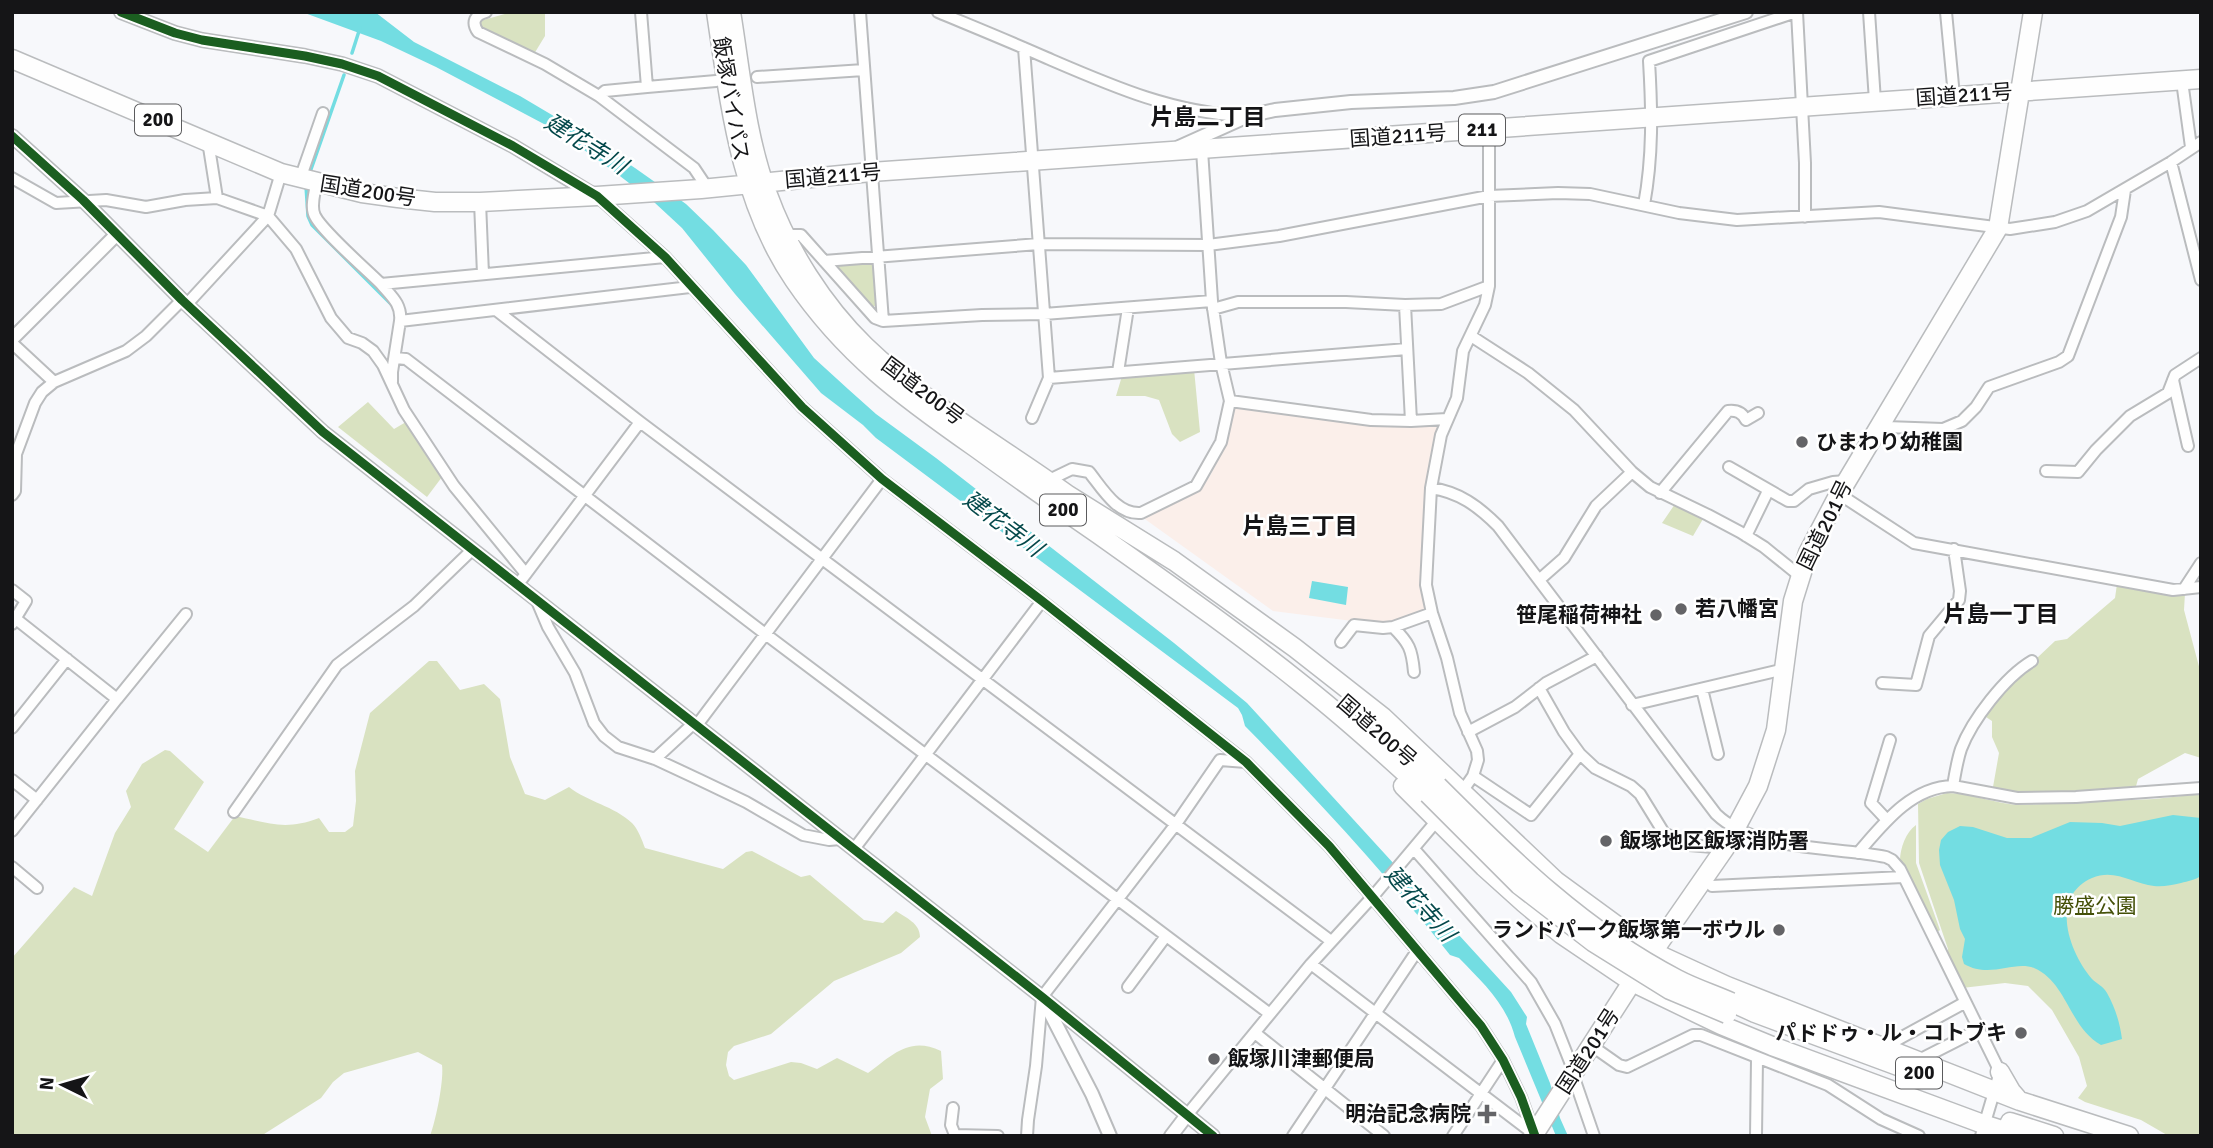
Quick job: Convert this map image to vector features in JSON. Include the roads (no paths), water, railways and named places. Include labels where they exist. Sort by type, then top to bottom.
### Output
[{"type":"highway","name":"飯塚バイパス","points":[[716,12],[729,101],[756,183]]},
{"type":"highway","name":"飯塚バイパス","points":[[731,12],[751,133],[756,183]]},
{"type":"highway","name":"国道201号","points":[[1535,1133],[1632,982],[1725,848],[1758,786],[1773,746],[1781,710],[1789,628],[1800,576],[1816,534],[1998,228],[2033,12]]},
{"type":"highway","name":"国道200号","points":[[12,59],[281,173],[362,194],[480,202],[705,189],[756,183]]},
{"type":"highway","name":"国道211号","points":[[756,183],[871,172],[2201,79]]},
{"type":"highway","name":"国道200号","points":[[756,183],[768,196],[803,267],[830,306],[865,345],[910,384],[1068,495],[1318,680],[1380,730],[1518,885],[1593,942],[1670,990],[1729,1008],[1989,1106],[2054,1136]]},
{"type":"highway","name":"国道200号","points":[[756,183],[776,248],[793,279],[822,318],[859,359],[902,396],[1300,682],[1433,790]]},
{"type":"highway","points":[[1068,495],[1174,561],[1383,717],[1556,881],[1653,952],[1727,986],[1919,1060],[1989,1106],[2021,1136]]},
{"type":"highway","points":[[1146,569],[1158,590],[1340,727],[1524,903],[1561,934],[1632,982],[1721,1025],[1989,1106],[2020,1101],[2129,1136]]},
{"type":"highway","name":"国道200号","points":[[1989,1106],[2110,1136]]},
{"type":"street","points":[[121,12],[175,33],[202,40],[305,56],[378,76],[604,195],[665,257],[802,407],[882,479],[1246,762],[1329,846],[1481,1026],[1503,1060],[1535,1133]]},
{"type":"street","points":[[486,12],[475,17],[478,32],[545,64],[599,96],[694,168],[705,189]]},
{"type":"street","points":[[641,12],[647,87]]},
{"type":"street","points":[[860,12],[883,321]]},
{"type":"street","points":[[938,12],[1111,85],[1178,108],[1217,115],[1248,116],[1351,102],[1454,99],[1494,92],[1746,12]]},
{"type":"street","points":[[1644,205],[1652,158],[1648,61],[1797,12],[1805,163],[1805,217]]},
{"type":"street","points":[[1869,12],[1875,101]]},
{"type":"street","points":[[1946,12],[1954,96]]},
{"type":"street","points":[[1024,48],[1049,379],[1032,418]]},
{"type":"street","points":[[757,77],[864,70]]},
{"type":"street","points":[[824,261],[1039,244],[1208,246],[1279,236],[1489,196],[1590,194],[1679,213],[1737,220],[1879,212],[2010,229],[2055,222],[2087,211],[2171,162],[2196,144],[2182,80]]},
{"type":"street","points":[[599,96],[605,91],[716,81]]},
{"type":"street","points":[[323,113],[308,181],[315,216],[398,303],[401,314],[392,372],[393,389]]},
{"type":"street","points":[[1168,152],[1248,116]]},
{"type":"street","points":[[1171,1136],[1311,964],[1412,851],[1473,776],[1478,760],[1460,713],[1426,585],[1431,488],[1441,435],[1457,398],[1463,351],[1485,305],[1489,286],[1489,130]]},
{"type":"street","points":[[12,136],[83,200],[185,302],[323,432],[472,550],[522,579]]},
{"type":"street","points":[[208,141],[216,198]]},
{"type":"street","points":[[1047,481],[1063,472],[1079,469],[1089,472],[1111,499],[1132,513],[1141,513],[1196,486],[1222,442],[1230,401],[1221,363],[1213,305],[1202,150]]},
{"type":"street","points":[[2171,162],[2201,280]]},
{"type":"street","points":[[12,495],[15,491],[16,454],[35,403],[42,392],[54,382],[126,351],[185,302],[268,216],[281,173]]},
{"type":"street","points":[[12,178],[56,203],[106,200],[146,207],[216,198],[268,216],[296,249],[331,318],[348,338],[362,342],[373,351],[383,365],[404,410],[454,486],[537,601],[548,627],[575,674],[594,723],[599,729],[618,747],[655,760],[746,802],[803,835],[829,840],[840,839]]},
{"type":"street","points":[[1881,425],[1943,429],[1962,421],[1976,407],[1989,387],[2059,362],[2068,356],[2121,217],[2125,190]]},
{"type":"street","points":[[480,202],[483,274]]},
{"type":"street","points":[[54,382],[12,341],[116,235]]},
{"type":"street","points":[[787,235],[801,235],[875,318],[883,321],[1238,302],[1441,304],[1489,286]]},
{"type":"street","points":[[381,284],[665,257]]},
{"type":"street","points":[[400,321],[691,286]]},
{"type":"street","points":[[1405,305],[1411,421]]},
{"type":"street","points":[[1118,372],[1128,308]]},
{"type":"street","points":[[496,310],[640,422],[1331,941]]},
{"type":"street","points":[[1471,336],[1528,373],[1574,410],[1632,472],[1650,487],[1746,536],[1800,576]]},
{"type":"street","points":[[1049,379],[1407,349]]},
{"type":"street","points":[[395,358],[406,359],[1270,1014]]},
{"type":"street","points":[[2046,471],[2078,471],[2130,416],[2168,393],[2175,375],[2201,358]]},
{"type":"street","points":[[2173,380],[2188,446]]},
{"type":"street","points":[[1230,401],[1371,420],[1447,419]]},
{"type":"street","points":[[1660,493],[1728,411],[1734,410],[1743,414],[1746,420],[1758,413]]},
{"type":"street","points":[[522,579],[640,422]]},
{"type":"street","points":[[1729,467],[1768,491],[1794,501],[1809,489],[1833,482],[1914,544],[2173,590],[2201,587]]},
{"type":"street","points":[[1539,580],[1564,558],[1596,506],[1632,472]]},
{"type":"street","points":[[655,760],[695,724],[882,479]]},
{"type":"street","points":[[1431,488],[1447,490],[1463,497],[1482,509],[1498,526],[1716,814],[1735,830],[1802,846],[1872,854],[1892,860],[1903,877],[1978,1030],[1989,1106]]},
{"type":"street","points":[[1746,536],[1768,491]]},
{"type":"street","points":[[234,812],[337,665],[414,606],[472,550]]},
{"type":"street","points":[[1882,683],[1916,685],[1929,636],[1959,600],[1954,550]]},
{"type":"street","points":[[2184,589],[2201,563]]},
{"type":"street","points":[[12,590],[26,601],[14,622],[117,699]]},
{"type":"street","points":[[537,601],[1042,997],[1213,1136]]},
{"type":"street","points":[[854,849],[1042,601]]},
{"type":"street","points":[[1341,642],[1354,625],[1393,627],[1432,613]]},
{"type":"street","points":[[12,831],[186,614]]},
{"type":"street","points":[[1393,627],[1412,650],[1414,672]]},
{"type":"street","points":[[1468,732],[1515,707],[1538,688],[1597,656]]},
{"type":"street","points":[[12,728],[67,659]]},
{"type":"street","points":[[1953,786],[1960,752],[1981,713],[2022,667],[2032,661]]},
{"type":"street","points":[[1632,705],[1785,669]]},
{"type":"street","points":[[1538,688],[1580,754],[1595,768],[1631,786],[1640,794],[1664,833],[1689,845],[1725,848]]},
{"type":"street","points":[[1702,689],[1718,754]]},
{"type":"street","points":[[1888,820],[1871,803],[1890,740]]},
{"type":"street","points":[[1473,776],[1531,815],[1580,754]]},
{"type":"street","points":[[1027,1136],[1037,1066],[1042,997],[1176,824],[1220,760],[1246,762]]},
{"type":"street","points":[[12,780],[37,800]]},
{"type":"street","points":[[1858,853],[1888,820],[1911,800],[1930,790],[1953,786],[2017,798],[2076,797],[2201,788]]},
{"type":"street","points":[[1412,851],[1531,982],[1555,1024],[1594,1136]]},
{"type":"street","points":[[1872,854],[1872,878]]},
{"type":"street","points":[[14,873],[37,888]]},
{"type":"street","points":[[1712,886],[1903,877]]},
{"type":"street","points":[[1128,987],[1166,936]]},
{"type":"street","points":[[1293,1136],[1417,951]]},
{"type":"street","points":[[1311,964],[1535,1133]]},
{"type":"street","points":[[1042,997],[1092,1094],[1110,1136]]},
{"type":"street","points":[[1884,1047],[1964,1003]]},
{"type":"street","points":[[1919,1060],[1978,1030]]},
{"type":"street","points":[[1255,1033],[1384,1136]]},
{"type":"street","points":[[1592,1046],[1627,1068],[1693,1035],[1701,1035],[1828,1085],[1881,1119],[1919,1136]]},
{"type":"street","points":[[1756,1136],[1757,1059]]},
{"type":"street","points":[[1453,1136],[1503,1060]]},
{"type":"street","points":[[953,1108],[951,1125],[955,1135],[998,1136]]},
{"type":"water","name":"建花寺川","points":[[302,12],[375,12],[414,42],[520,96],[574,128],[686,204],[746,265],[814,358],[876,414],[1174,643],[1247,703],[1511,992],[1527,1017],[1526,1024],[1568,1136],[1556,1136],[1511,1025],[1499,1003],[1459,958],[1450,955],[1350,838],[1245,726],[1238,708],[876,438],[821,393],[682,228],[616,173],[559,132],[436,67],[381,41]]},
{"type":"water","points":[[1312,581],[1348,587],[1346,605],[1309,598]]},
{"type":"water","points":[[2173,815],[2201,818],[2201,876],[2168,886],[2157,886],[2100,875],[2079,887],[2071,898],[2067,911],[2067,926],[2076,954],[2092,979],[2107,993],[2117,1015],[2122,1039],[2101,1045],[2090,1037],[2054,983],[2034,968],[2018,966],[1983,970],[1964,964],[1962,957],[1965,939],[1940,865],[1941,840],[1948,832],[1960,826],[1973,827],[2007,838],[2031,838],[2070,822],[2120,826]]},
{"type":"waterway","points":[[352,53],[360,28]]},
{"type":"waterway","points":[[309,175],[344,75]]},
{"type":"waterway","points":[[306,186],[308,216],[312,225],[392,305]]},
{"type":"place","name":"ひまわり幼稚園","points":[[1802,442]]},
{"type":"place","name":"若八幡宮","points":[[1681,609]]},
{"type":"place","name":"笹尾稲荷神社","points":[[1656,615]]},
{"type":"place","name":"飯塚地区飯塚消防署","points":[[1606,841]]},
{"type":"place","name":"ランドパーク飯塚第一ボウル","points":[[1779,930]]},
{"type":"place","name":"パドドゥ・ル・コトブキ","points":[[2021,1033]]},
{"type":"place","name":"飯塚川津郵便局","points":[[1214,1059]]},
{"type":"place","name":"明治記念病院","points":[[1487,1114]]},
{"type":"district","name":"片島二丁目","points":[[1208,117]]},
{"type":"district","name":"片島三丁目","points":[[1300,526]]},
{"type":"district","name":"片島一丁目","points":[[2001,614]]},
{"type":"park label","name":"勝盛公園","points":[[2095,906]]}]
